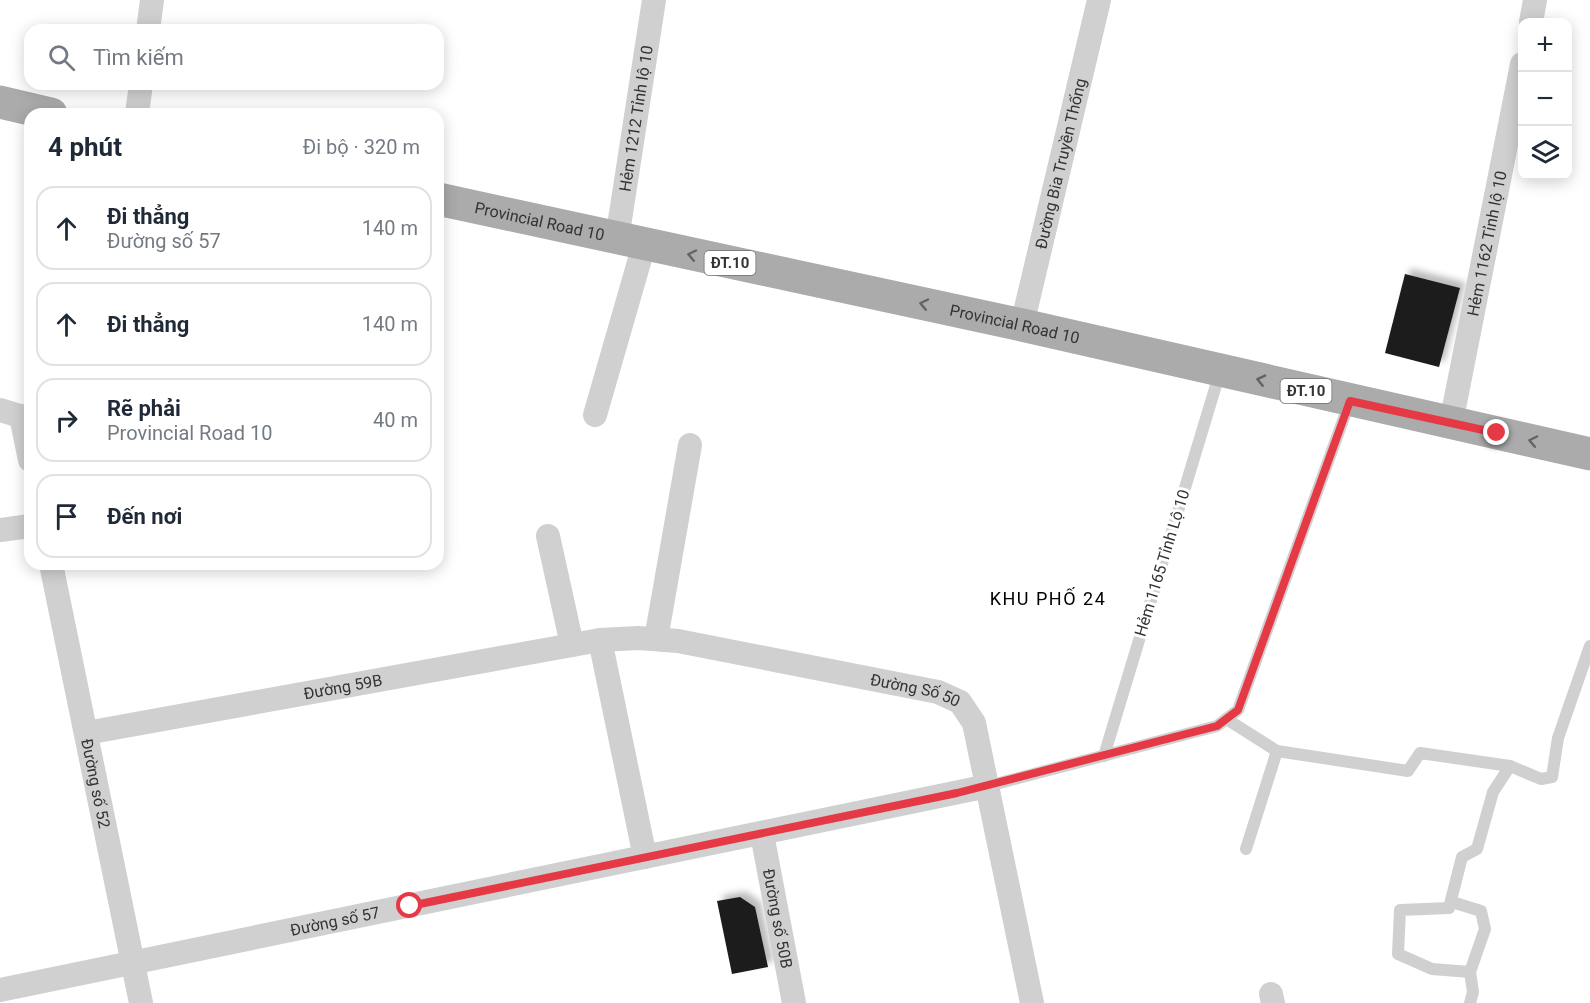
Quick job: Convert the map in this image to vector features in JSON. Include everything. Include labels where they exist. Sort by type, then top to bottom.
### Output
[{"type":"main road","points":[[0,102],[26,108]]},
{"type":"main road","name":"Provincial Road 10","points":[[444,200],[1022,325],[1590,454]]},
{"type":"street","points":[[149,24],[152,0]]},
{"type":"street","name":"Hẻm 1212 Tỉnh lộ 10","points":[[595,415],[630,242],[654,0]]},
{"type":"street","name":"Đường Bia Truyền Thống","points":[[1022,325],[1099,0]]},
{"type":"street","points":[[1532,18],[1535,0]]},
{"type":"street","name":"Hẻm 1162 Tỉnh lộ 10","points":[[1450,423],[1520,72]]},
{"type":"street","points":[[138,108],[140,90]]},
{"type":"street","points":[[17,415],[24,439]]},
{"type":"street","points":[[656,639],[690,445]]},
{"type":"street","points":[[0,530],[24,527]]},
{"type":"street","points":[[548,536],[572,645]]},
{"type":"street","name":"Đường số 52","points":[[52,570],[141,1003]]},
{"type":"street","points":[[600,640],[645,857]]},
{"type":"street","name":"Đường Số 50","points":[[600,640],[678,641],[950,697],[960,702],[974,723],[1032,1003]]},
{"type":"street","name":"Đường 59B","points":[[86,733],[600,640]]},
{"type":"street","name":"Đường số 57","points":[[0,990],[988,786]]},
{"type":"street","name":"Đường số 50B","points":[[762,834],[794,1003]]},
{"type":"lane","name":"Hẻm 1165 Tỉnh Lộ 10","points":[[1104,756],[1221,371]]},
{"type":"lane","points":[[988,786],[1217,726],[1228,720],[1238,710],[1350,401]]},
{"type":"lane","points":[[1228,720],[1277,751],[1408,771],[1420,753],[1510,766],[1541,779],[1552,777],[1558,738],[1590,646]]},
{"type":"lane","points":[[1246,849],[1277,751]]},
{"type":"lane","points":[[1470,972],[1432,969],[1398,954],[1400,910],[1449,908],[1462,856],[1470,855],[1477,849],[1493,792],[1510,766]]},
{"type":"lane","points":[[1452,902],[1481,911],[1485,929],[1470,972],[1473,992],[1470,1003]]},
{"type":"building","points":[[1405,274],[1460,288],[1439,367],[1385,353]]},
{"type":"building","points":[[740,897],[755,907],[768,967],[732,974],[717,901]]},
{"type":"district","name":"KHU PHỐ 24","points":[[1048,598]]},
{"type":"route","points":[[410,906],[957,793],[1217,726],[1228,720],[1238,710],[1350,401],[1497,433]]}]
